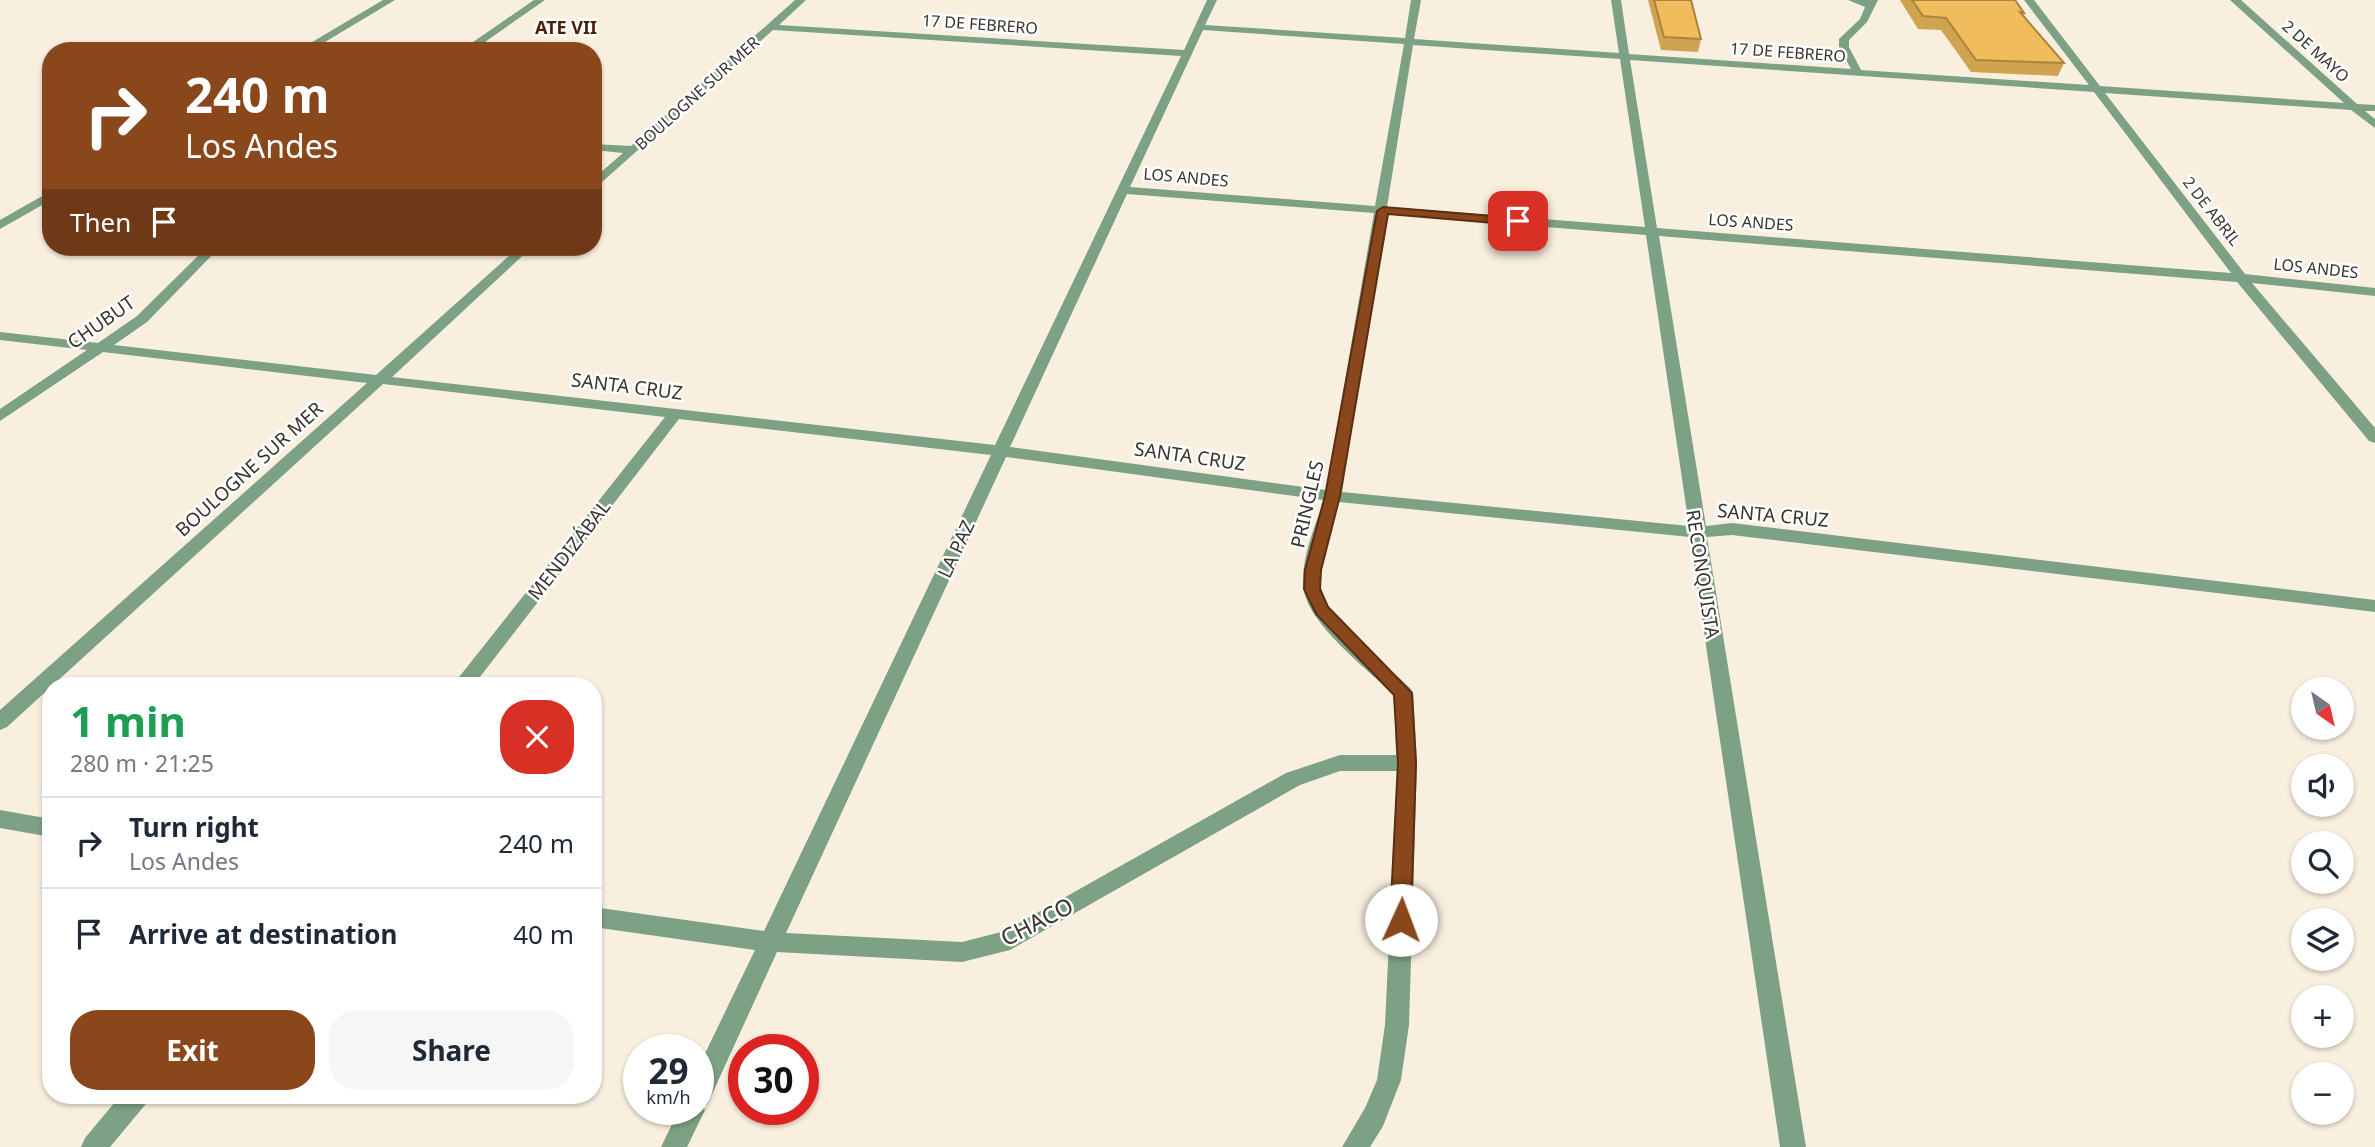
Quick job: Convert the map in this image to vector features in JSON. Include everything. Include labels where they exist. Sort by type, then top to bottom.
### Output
[{"type":"street","points":[[318,42],[390,0]]},
{"type":"street","points":[[478,42],[540,0]]},
{"type":"street","name":"BOULOGNE SUR MER","points":[[602,178],[801,0]]},
{"type":"street","name":"LA PAZ","points":[[714,1063],[1212,0]]},
{"type":"street","name":"PRINGLES","points":[[1355,1147],[1374,1117],[1384,1093],[1393,1053],[1407,763],[1403,693],[1322,610],[1312,589],[1313,570],[1333,496],[1383,211],[1416,0]]},
{"type":"street","name":"RECONQUISTA","points":[[1616,0],[1793,1147]]},
{"type":"street","points":[[1853,0],[1871,3],[1864,20],[1844,39],[1844,47],[1858,73]]},
{"type":"street","name":"2 DE ABRIL","points":[[2028,0],[2241,278],[2375,438]]},
{"type":"street","name":"2 DE MAYO","points":[[2235,0],[2375,125]]},
{"type":"street","name":"17 DE FEBRERO","points":[[771,27],[1188,53]]},
{"type":"street","name":"17 DE FEBRERO","points":[[1199,27],[2375,108]]},
{"type":"street","points":[[602,148],[634,150]]},
{"type":"street","name":"LOS ANDES","points":[[1124,190],[2241,278],[2375,292]]},
{"type":"street","points":[[0,225],[42,200]]},
{"type":"street","name":"CHUBUT","points":[[0,416],[142,319],[205,256]]},
{"type":"street","name":"BOULOGNE SUR MER","points":[[50,677],[516,256]]},
{"type":"street","name":"SANTA CRUZ","points":[[0,336],[1001,451],[1333,496],[1696,531],[1732,529],[2375,606]]},
{"type":"street","name":"MENDIZÁBAL","points":[[469,677],[676,413]]},
{"type":"street","name":"BOULOGNE SUR MER","points":[[0,722],[42,684]]},
{"type":"street","name":"CHACO","points":[[602,918],[772,942],[962,952],[1010,940],[1293,779],[1340,763],[1407,763]]},
{"type":"street","points":[[0,819],[42,826]]},
{"type":"street","points":[[94,1147],[129,1104]]},
{"type":"street","points":[[674,1147],[685,1125]]},
{"type":"building","points":[[1654,0],[1691,0],[1701,39],[1664,37]]},
{"type":"building","points":[[1912,0],[2015,0],[2024,13],[2020,12],[2064,63],[1976,60],[1946,18],[1923,16]]},
{"type":"district","name":"ATE VII","points":[[566,28]]},
{"type":"route","points":[[1401,920],[1407,763],[1403,693],[1322,610],[1312,589],[1313,570],[1333,496],[1383,211],[1518,221]]}]
